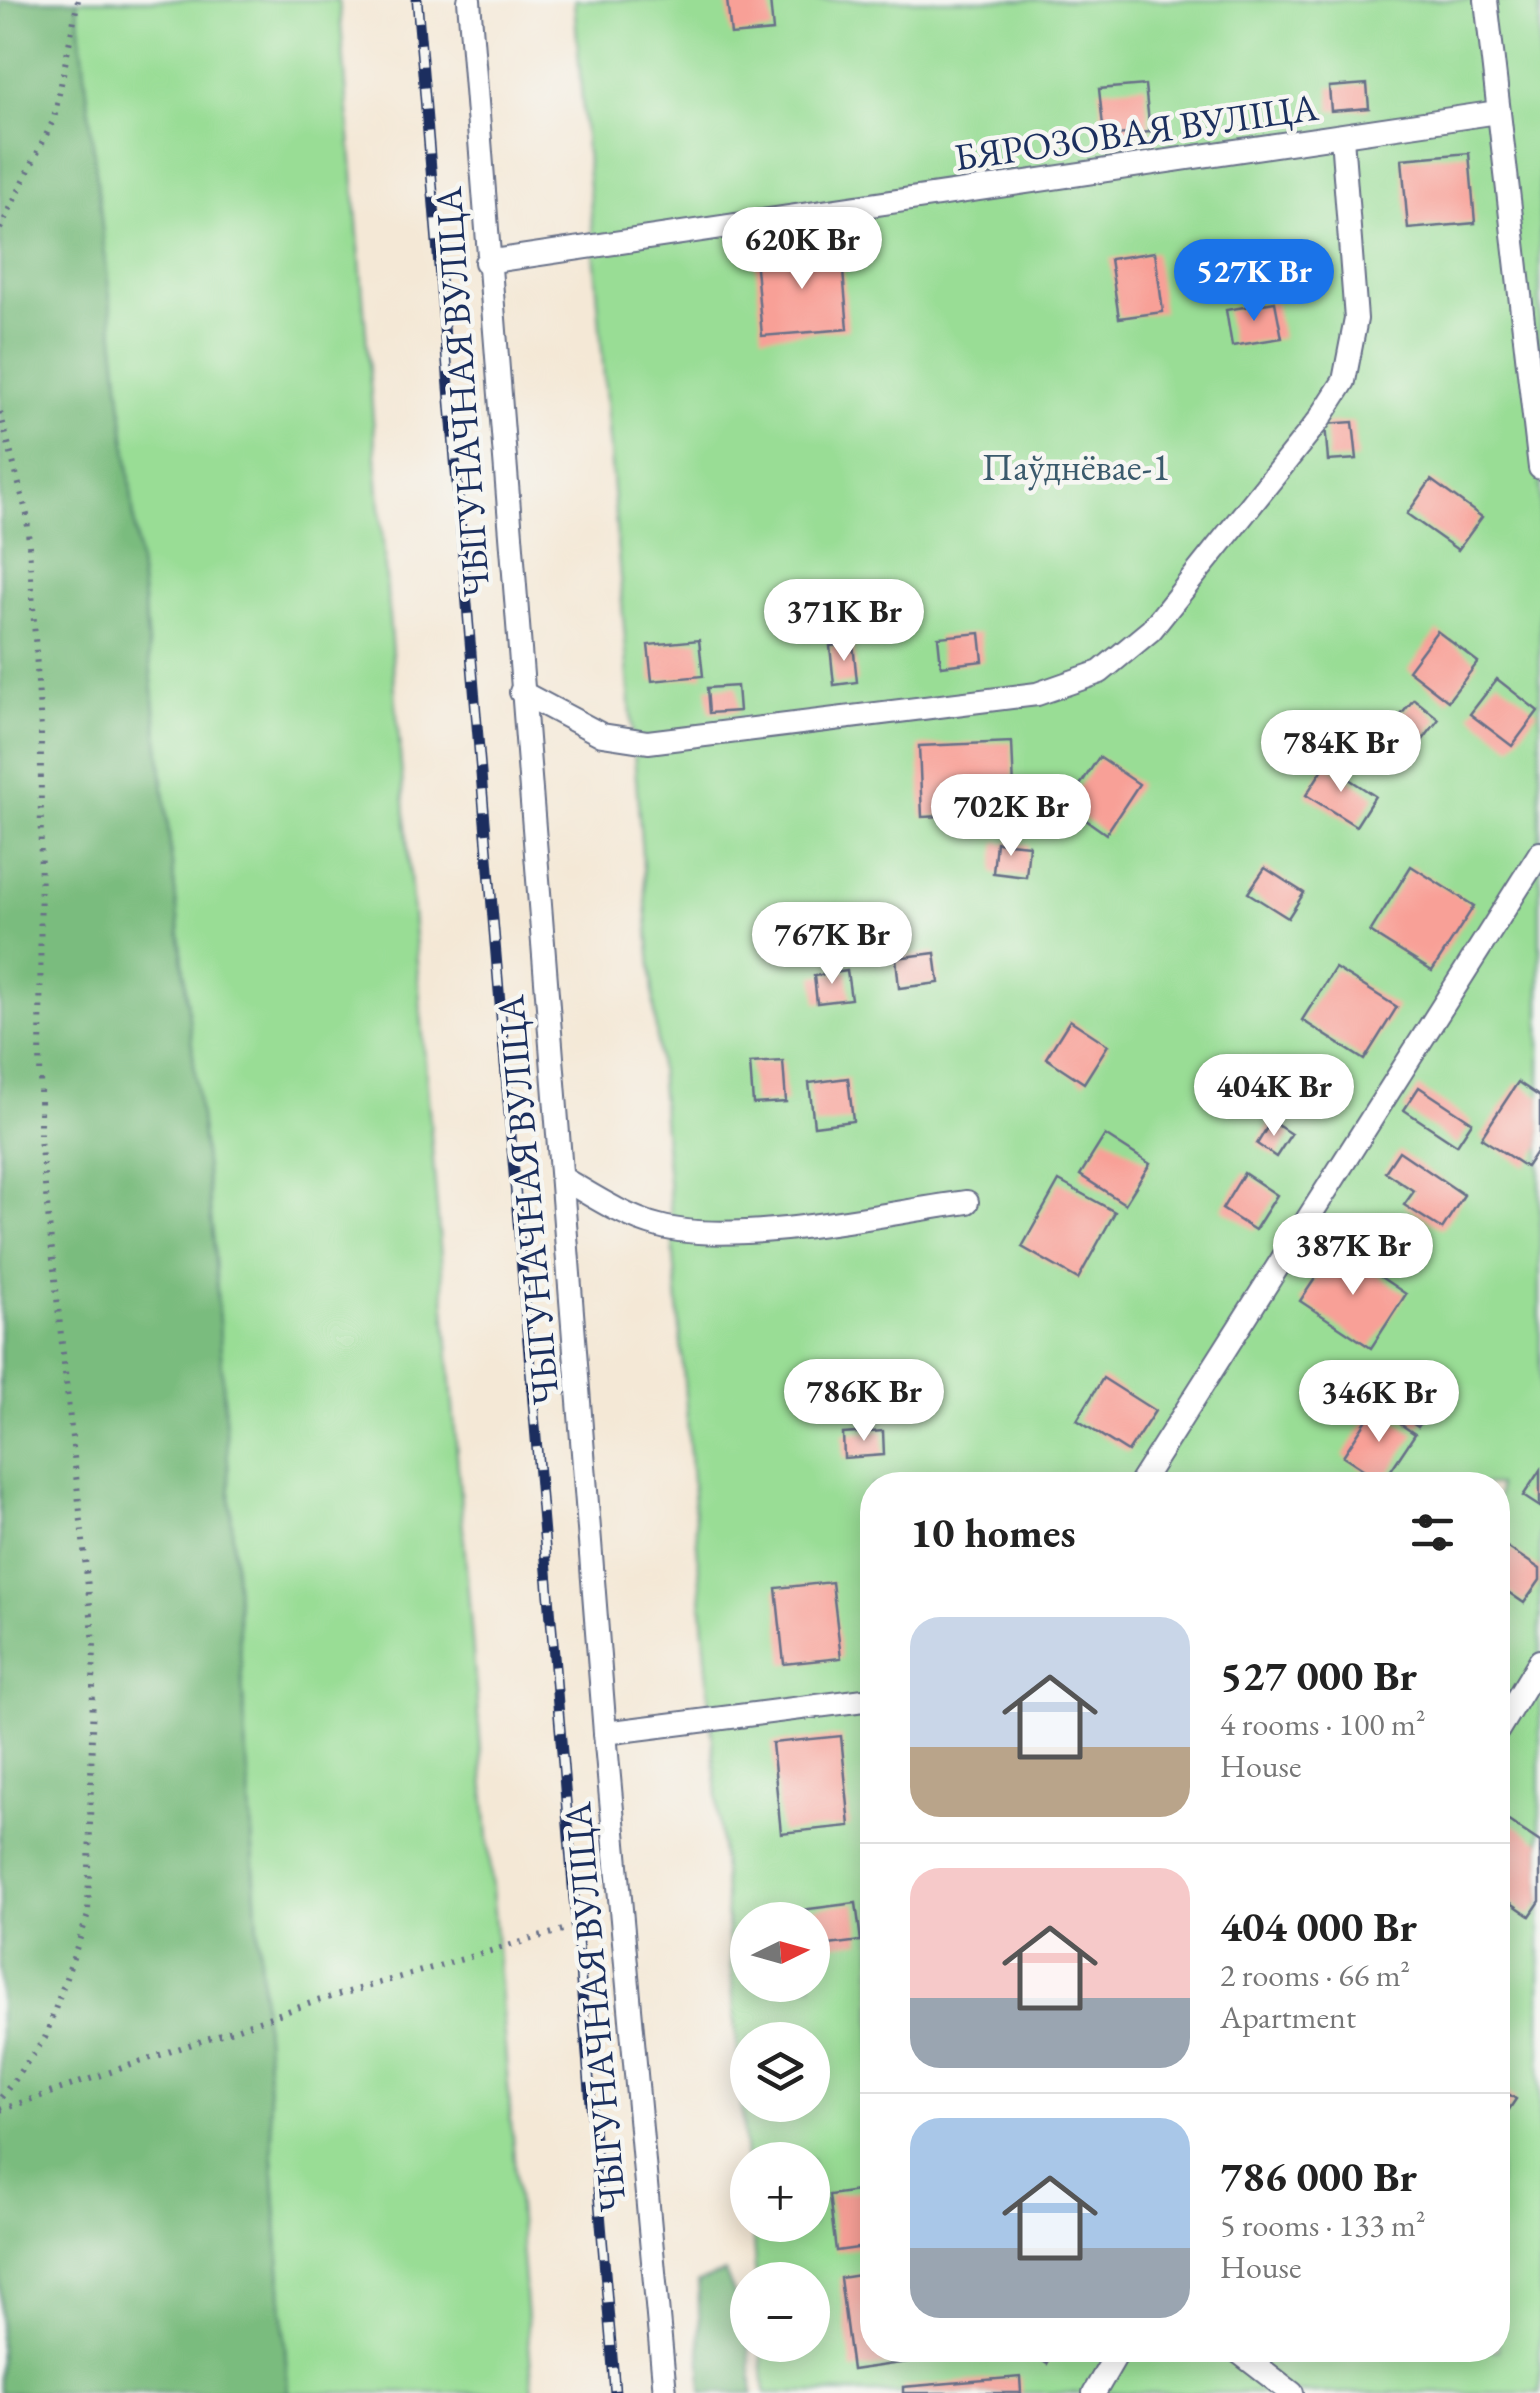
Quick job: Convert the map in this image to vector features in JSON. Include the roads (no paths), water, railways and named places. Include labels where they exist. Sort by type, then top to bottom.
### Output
[{"type":"lane","name":"ЧЫГУНАЧНАЯ ВУЛІЦА","points":[[468,0],[606,1733],[665,2393]]},
{"type":"lane","points":[[1486,0],[1540,468]]},
{"type":"lane","name":"БЯРОЗОВАЯ ВУЛІЦА","points":[[486,262],[1498,112]]},
{"type":"lane","points":[[521,692],[579,726],[625,740],[648,742],[1012,699],[1080,682],[1119,660],[1163,616],[1319,420],[1344,381],[1356,319],[1342,137]]},
{"type":"lane","points":[[1147,1472],[1540,852]]},
{"type":"lane","points":[[562,1178],[634,1218],[705,1233],[967,1202]]},
{"type":"lane","points":[[1510,1710],[1540,1661]]},
{"type":"lane","points":[[606,1733],[860,1701]]},
{"type":"lane","points":[[1094,2393],[1112,2362]]},
{"type":"lane","points":[[1252,2362],[1292,2393]]},
{"type":"railway","points":[[417,0],[615,2393]]},
{"type":"park label","name":"Паўднёвае-1","points":[[1076,467]]}]
